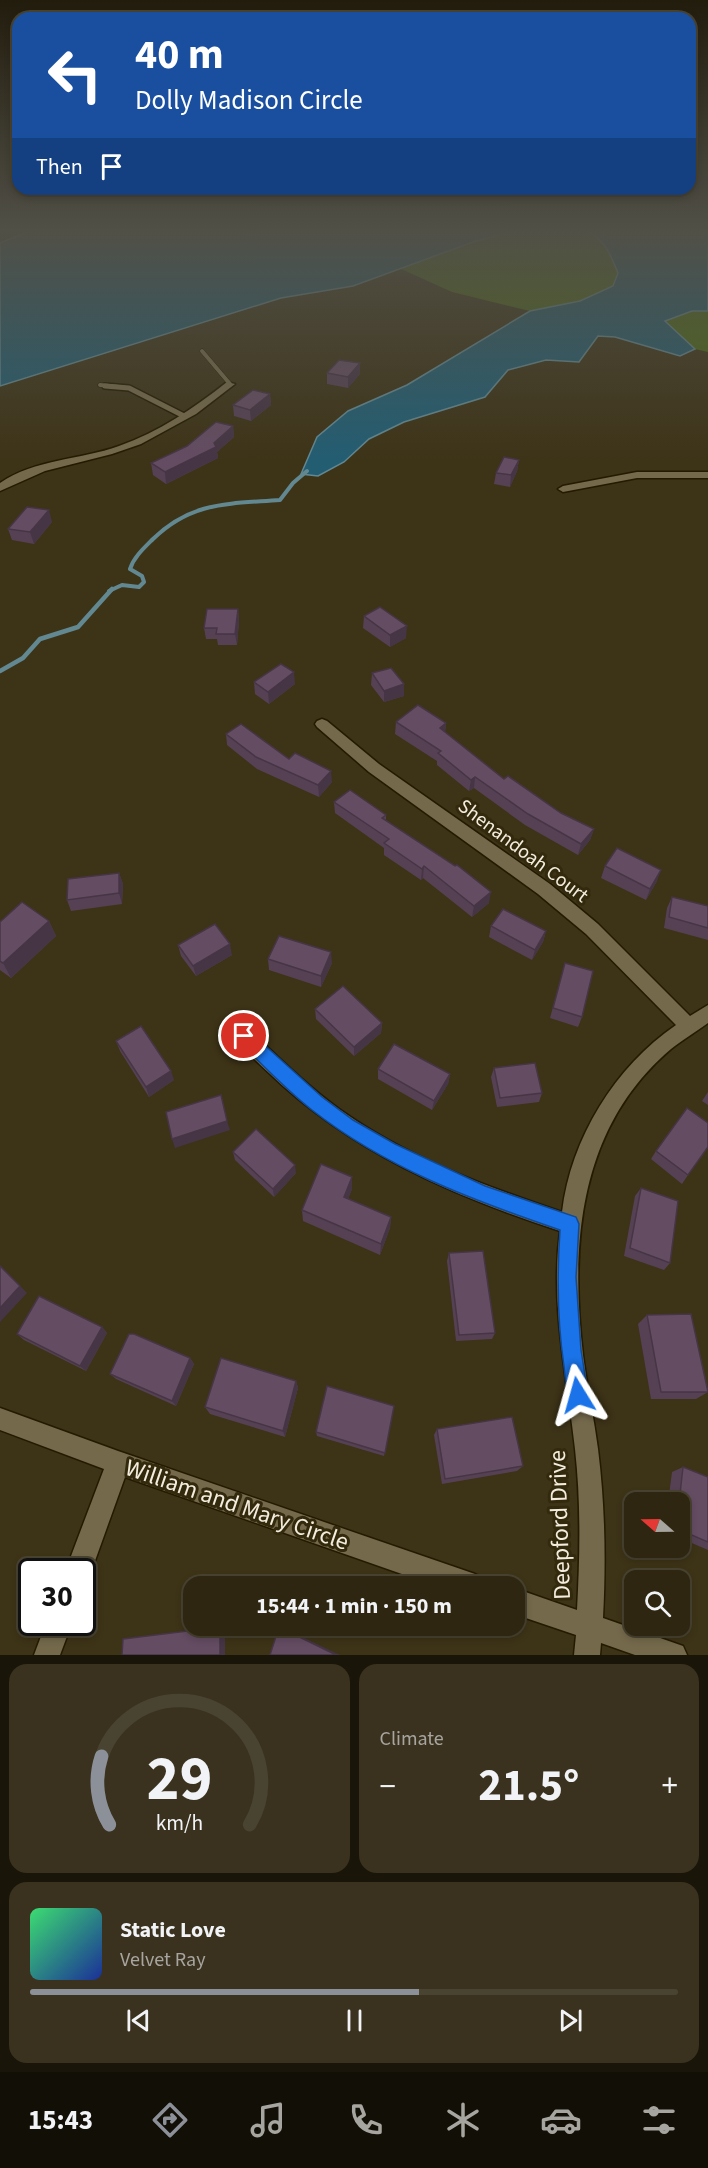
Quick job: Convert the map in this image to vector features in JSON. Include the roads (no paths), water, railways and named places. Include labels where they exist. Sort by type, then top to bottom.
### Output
[{"type":"street","points":[[0,488],[26,473],[123,448],[158,432],[230,384]]},
{"type":"street","points":[[563,489],[637,475],[708,475]]},
{"type":"street","name":"Shenandoah Court","points":[[322,724],[375,768],[544,889],[639,974],[687,1025]]},
{"type":"street","name":"Deepford Drive","points":[[587,1655],[592,1544],[590,1497],[588,1462],[571,1350],[567,1277],[569,1224],[576,1183],[591,1142],[610,1105],[634,1073],[654,1051],[687,1025],[708,1013]]},
{"type":"street","points":[[244,1036],[316,1103],[388,1150],[485,1196],[569,1224]]},
{"type":"street","name":"William and Mary Circle","points":[[0,1419],[118,1463],[443,1576]]},
{"type":"street","points":[[83,1558],[118,1463]]},
{"type":"street","points":[[525,1605],[674,1655]]},
{"type":"street","points":[[47,1655],[54,1636]]},
{"type":"lane","points":[[202,351],[230,384]]},
{"type":"lane","points":[[99,385],[129,388],[184,416]]},
{"type":"water","points":[[0,307],[252,307],[0,386]]},
{"type":"water","points":[[549,307],[708,307],[708,311],[692,311],[665,321],[695,349],[680,356],[615,337],[598,336],[579,362],[546,360],[508,370],[485,397],[404,422],[369,439],[344,462],[318,476],[301,474],[317,437],[348,411],[407,385],[530,311]]},
{"type":"waterway","points":[[111,590],[122,585],[139,587],[144,582],[142,576],[130,569],[134,561],[153,539],[182,517],[228,504],[280,500],[293,483],[307,471]]},
{"type":"waterway","points":[[0,671],[23,658],[40,639],[78,627],[111,590]]}]
